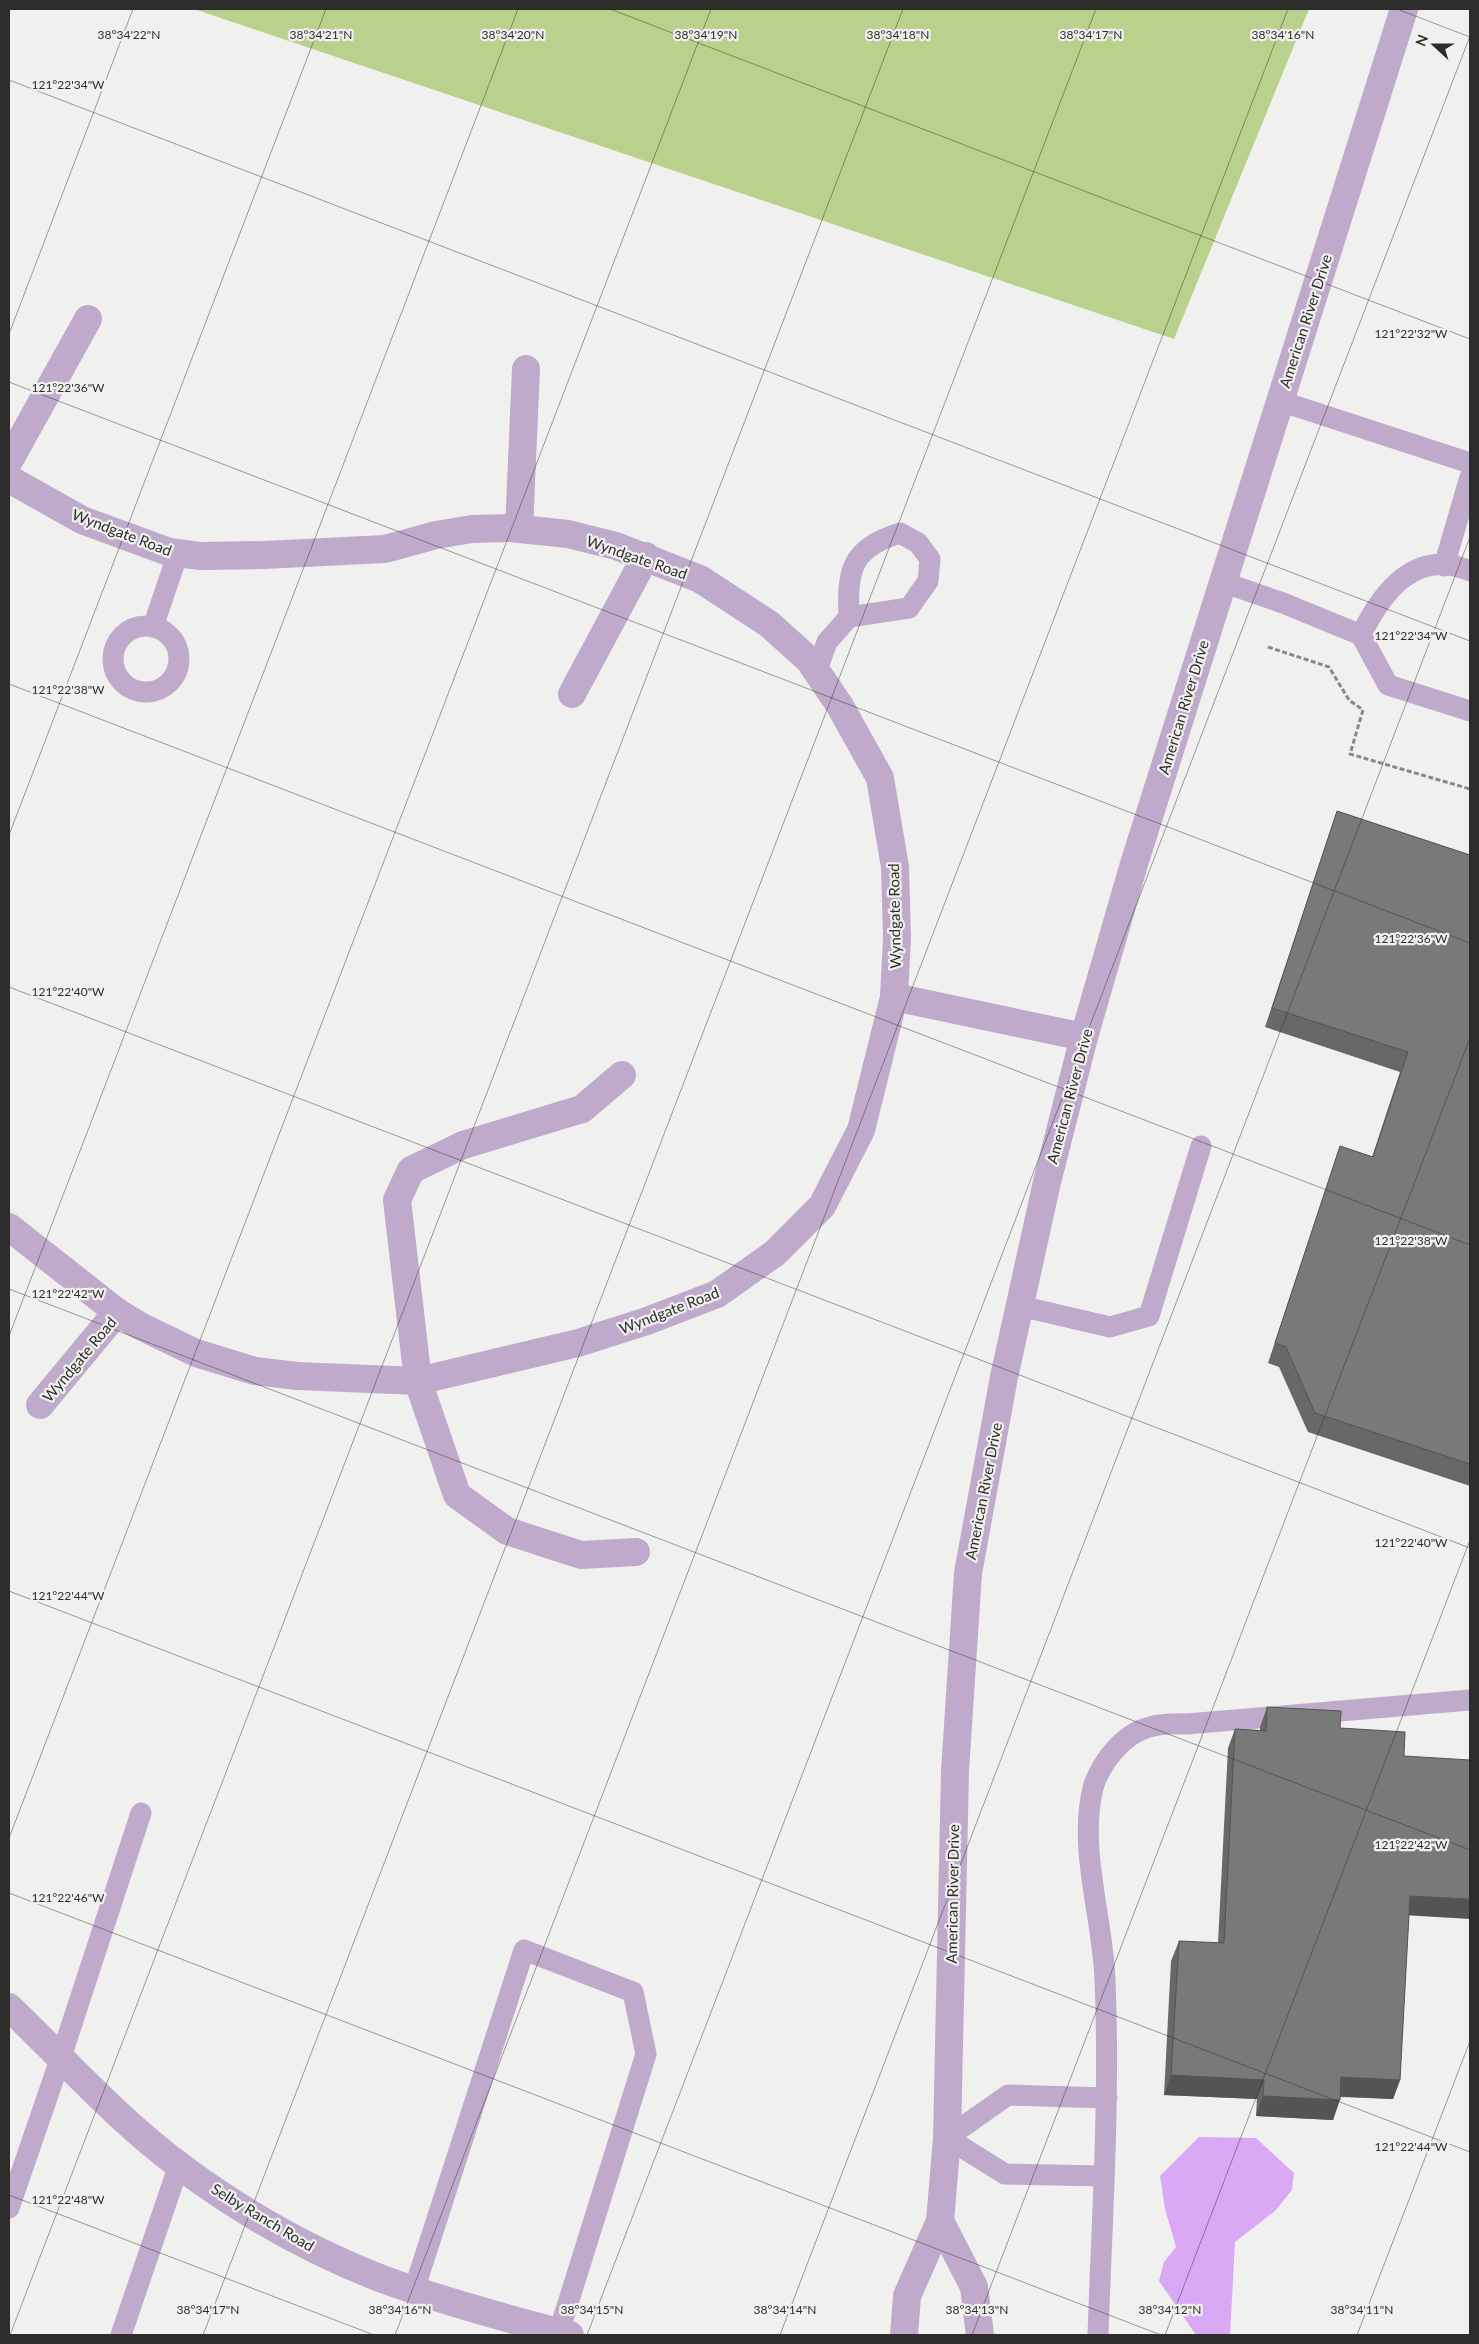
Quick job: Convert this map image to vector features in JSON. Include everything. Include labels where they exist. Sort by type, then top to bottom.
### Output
[{"type":"street","name":"American River Drive","points":[[904,2335],[907,2296],[940,2222],[947,2138],[955,1771],[968,1573],[1046,1182],[1084,1037],[1134,864],[1404,9]]},
{"type":"street","points":[[9,461],[88,319]]},
{"type":"street","points":[[519,529],[526,369]]},
{"type":"street","name":"Wyndgate Road","points":[[9,479],[82,520],[169,552],[200,556],[254,556],[385,549],[436,535],[472,529],[519,529],[568,534],[616,546],[646,556],[700,579],[769,624],[809,660],[817,670],[880,778],[895,867],[897,938],[894,996],[861,1130],[822,1206],[775,1253],[717,1294],[646,1321],[578,1343],[418,1381],[297,1376],[255,1371],[196,1353],[117,1312],[9,1228]]},
{"type":"street","points":[[572,694],[646,556]]},
{"type":"street","points":[[894,996],[1084,1037]]},
{"type":"street","points":[[622,1075],[582,1109],[463,1145],[411,1170],[397,1200],[418,1381],[457,1495],[506,1531],[581,1555],[636,1552]]},
{"type":"street","name":"Wyndgate Road","points":[[40,1405],[117,1312]]},
{"type":"street","name":"Selby Ranch Road","points":[[9,2007],[139,2132],[179,2165],[280,2231],[318,2251],[414,2290],[564,2334]]},
{"type":"street","points":[[940,2222],[974,2287],[980,2335]]},
{"type":"lane","points":[[1280,401],[1470,463]]},
{"type":"lane","points":[[1444,566],[1470,478]]},
{"type":"lane","points":[[817,670],[827,642],[849,617],[909,608],[928,581],[930,559],[918,543],[900,532],[879,539],[859,555],[848,584],[849,617]]},
{"type":"lane","points":[[153,626],[178,553]]},
{"type":"lane","points":[[1361,635],[1373,611],[1390,588],[1404,576],[1431,565],[1460,567],[1470,572]]},
{"type":"lane","points":[[1222,582],[1283,603],[1361,635],[1388,685],[1470,711]]},
{"type":"lane","points":[[1020,1306],[1110,1327],[1149,1316],[1201,1146]]},
{"type":"lane","points":[[1098,2335],[1107,2098],[1105,1978],[1090,1845],[1089,1812],[1093,1787],[1101,1769],[1119,1744],[1136,1732],[1166,1723],[1187,1724],[1470,1700]]},
{"type":"lane","points":[[9,2208],[61,2058],[141,1814]]},
{"type":"lane","points":[[414,2290],[524,1950],[633,1992],[646,2054],[564,2334]]},
{"type":"lane","points":[[1103,2176],[1005,2174],[947,2138],[1008,2095],[1107,2098]]},
{"type":"lane","points":[[120,2335],[179,2165]]},
{"type":"path","points":[[1268,647],[1329,667],[1348,700],[1363,710],[1350,754],[1470,789]]},
{"type":"green space","points":[[194,9],[1309,9],[1174,339]]},
{"type":"shaded area","points":[[1199,2137],[1256,2138],[1294,2173],[1292,2190],[1275,2211],[1235,2242],[1230,2335],[1196,2335],[1159,2281],[1164,2262],[1176,2247],[1165,2209],[1160,2176]]},
{"type":"building","points":[[1337,811],[1470,855],[1470,1464],[1315,1413],[1286,1347],[1275,1343],[1340,1146],[1373,1157],[1408,1052],[1272,1008]]},
{"type":"building","points":[[1267,1707],[1341,1711],[1340,1728],[1405,1732],[1404,1756],[1470,1760],[1470,1899],[1410,1896],[1400,2080],[1341,2077],[1340,2100],[1263,2096],[1264,2080],[1171,2075],[1179,1941],[1224,1943],[1235,1729],[1266,1731]]}]
